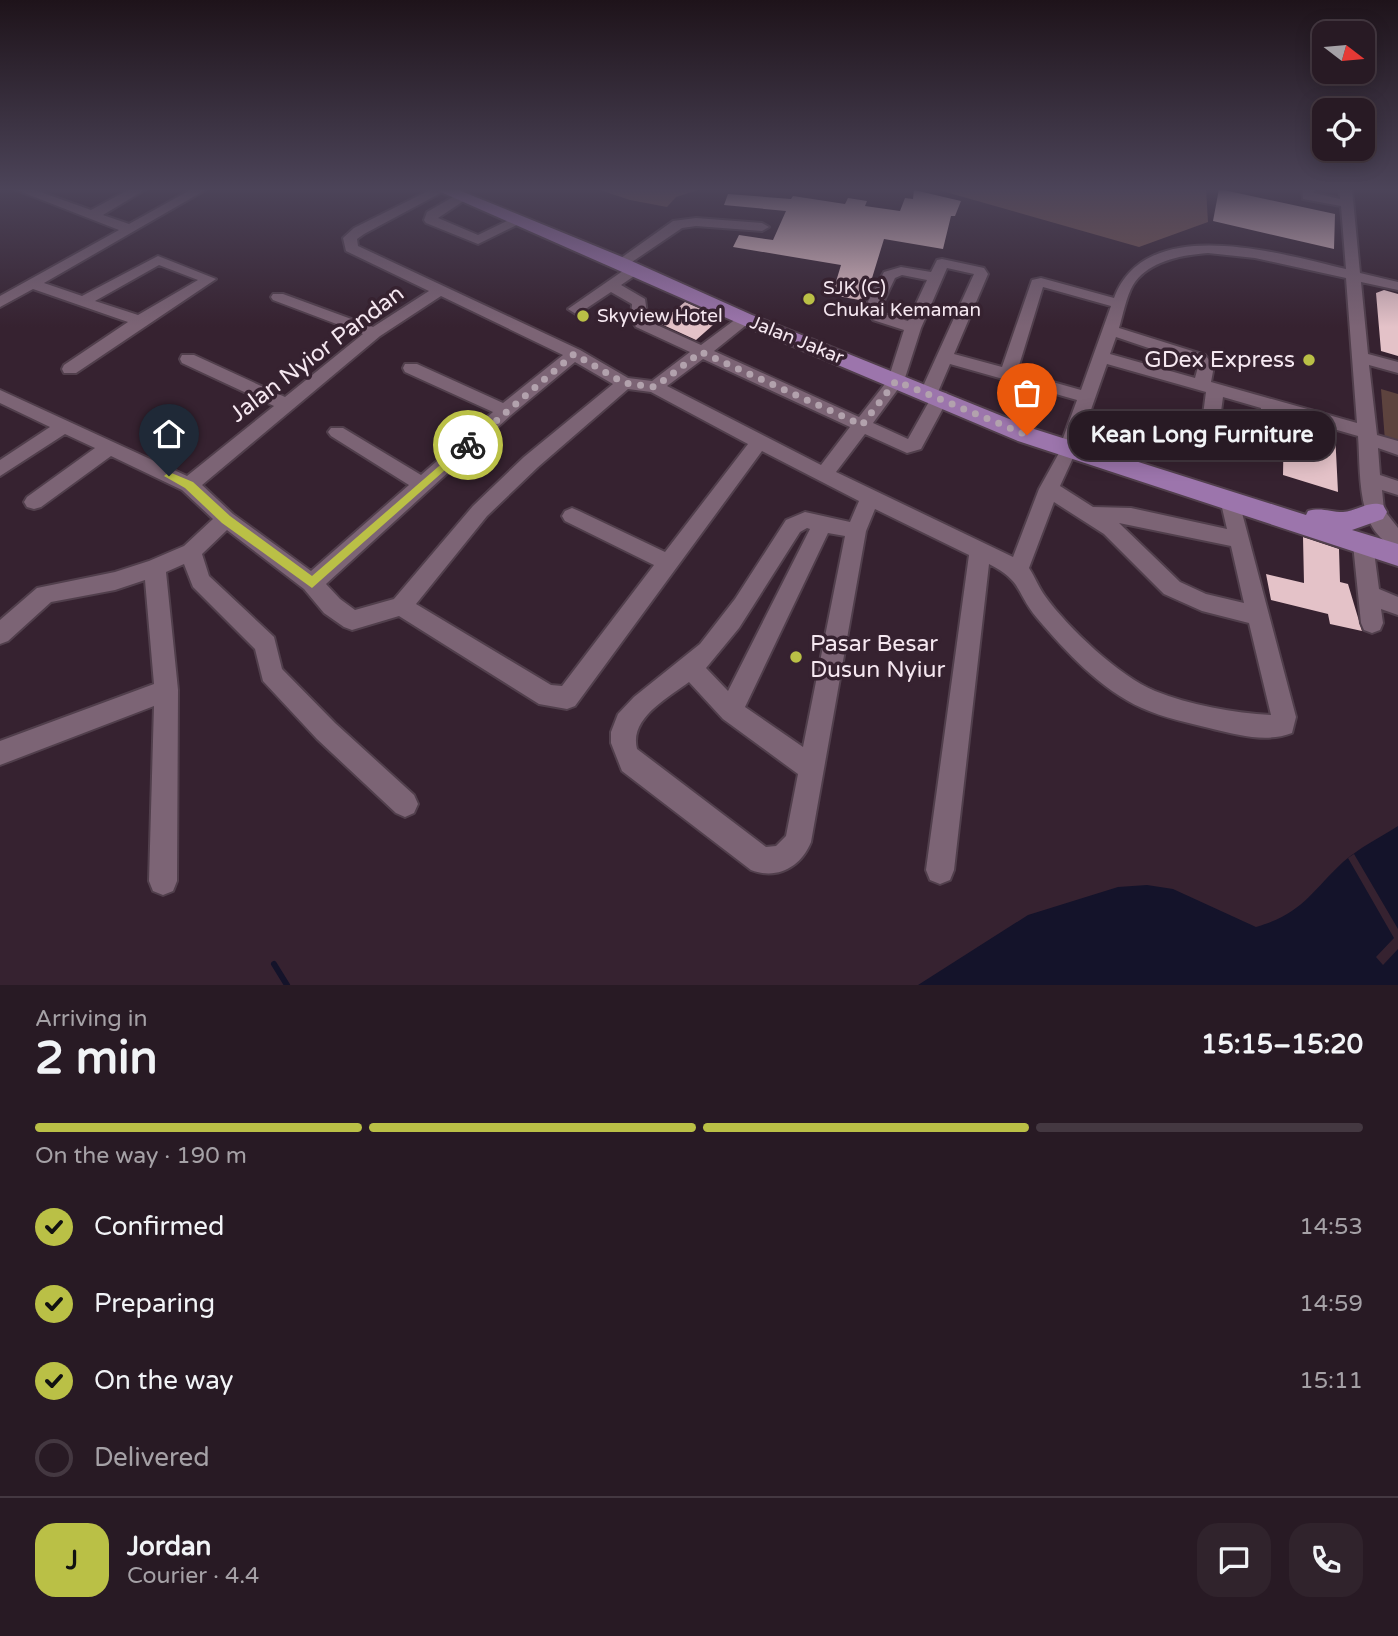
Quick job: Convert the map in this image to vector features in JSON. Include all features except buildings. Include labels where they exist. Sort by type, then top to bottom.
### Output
[{"type":"main road","name":"Jalan Jakar","points":[[552,235],[745,319],[1000,422],[1398,555]]},
{"type":"main road","name":"Jalan Jakar","points":[[1070,445],[1318,519],[1345,522],[1374,512]]},
{"type":"street","points":[[0,302],[119,235]]},
{"type":"street","points":[[356,235],[350,238],[351,248],[358,253],[442,289],[574,354],[624,383],[655,387],[823,475],[1018,570],[1040,606],[1059,626],[1122,682],[1148,699],[1194,712],[1277,728],[1283,725],[1284,717],[1230,499]]},
{"type":"street","points":[[466,235],[478,240],[489,235]]},
{"type":"street","points":[[576,309],[611,286],[628,266],[665,235]]},
{"type":"street","points":[[1351,235],[1374,512],[1398,540]]},
{"type":"street","points":[[1018,570],[1049,489],[1070,445],[1127,283],[1134,274],[1177,253],[1193,249],[1247,251],[1398,286]]},
{"type":"street","points":[[32,284],[82,302],[140,321],[209,279],[158,260],[82,302]]},
{"type":"street","points":[[823,475],[896,381],[914,328],[942,262],[981,274],[946,357],[934,395]]},
{"type":"street","points":[[914,328],[878,317],[873,307],[889,275],[901,271],[935,277]]},
{"type":"street","points":[[1008,374],[1037,283],[1119,304]]},
{"type":"street","name":"Jalan Nyior Pandan","points":[[189,485],[374,333],[442,289]]},
{"type":"street","points":[[278,297],[374,333]]},
{"type":"street","points":[[655,387],[745,319]]},
{"type":"street","points":[[1109,330],[1199,359],[1206,366],[1210,430],[1268,447],[1270,405]]},
{"type":"street","points":[[312,583],[505,411],[574,354]]},
{"type":"street","points":[[946,357],[1086,397]]},
{"type":"street","points":[[1362,357],[1398,368]]},
{"type":"street","points":[[188,359],[285,404]]},
{"type":"street","points":[[411,368],[505,411]]},
{"type":"street","points":[[0,396],[189,485],[226,519],[312,583],[332,606],[352,620],[401,606],[480,511],[531,462],[624,383]]},
{"type":"street","points":[[0,469],[64,426]]},
{"type":"street","points":[[337,432],[424,485]]},
{"type":"street","points":[[1369,436],[1398,448]]},
{"type":"street","points":[[401,606],[547,696],[567,698],[759,442]]},
{"type":"street","points":[[34,502],[110,447]]},
{"type":"street","points":[[1372,479],[1398,488]]},
{"type":"street","points":[[1049,489],[1111,528],[1172,588],[1202,602],[1258,616]]},
{"type":"street","points":[[856,531],[805,520],[793,526],[717,640],[691,667],[632,714],[622,736],[623,747],[631,762],[761,860],[775,862],[789,855],[798,842],[856,531],[870,498]]},
{"type":"street","points":[[1090,514],[1131,516],[1241,540]]},
{"type":"street","points":[[572,516],[668,563]]},
{"type":"street","points":[[0,635],[45,594],[115,581],[155,568],[191,552],[226,519]]},
{"type":"street","points":[[731,711],[822,524]]},
{"type":"street","points":[[1363,544],[1372,623]]},
{"type":"street","points":[[191,552],[200,581],[266,644],[271,674],[326,731],[405,804]]},
{"type":"street","points":[[940,870],[980,553]]},
{"type":"street","points":[[155,568],[166,690],[163,881]]},
{"type":"street","points":[[1369,595],[1398,606]]},
{"type":"street","points":[[691,667],[731,711],[810,767]]},
{"type":"street","points":[[0,753],[166,690]]},
{"type":"lane","points":[[611,286],[640,302],[639,320],[642,324],[907,446],[915,444],[934,395]]},
{"type":"lane","points":[[71,369],[140,321]]},
{"type":"lane","points":[[1102,357],[1369,436]]},
{"type":"shaded area","points":[[1097,235],[1172,235],[1139,247]]},
{"type":"shaded area","points":[[1381,389],[1398,394],[1398,445],[1385,441]]},
{"type":"shaded area","points":[[1398,826],[1398,985],[918,985],[1028,915],[1118,887],[1147,885],[1173,889],[1256,927],[1272,922],[1305,901],[1349,857]]},
{"type":"pier","points":[[1354,854],[1398,929],[1398,949],[1383,965],[1376,957],[1394,938],[1348,858]]},
{"type":"waterway","points":[[274,964],[287,985]]},
{"type":"way so far","points":[[468,445],[574,354],[624,383],[655,387],[701,352],[862,425],[896,381],[1027,435]]},
{"type":"place","name":"SJK (C) Chukai Kemaman","points":[[809,299]]},
{"type":"place","name":"Skyview Hotel","points":[[583,316]]},
{"type":"place","name":"GDex Express","points":[[1309,360]]},
{"type":"place","name":"Kean Long Furniture","points":[[1027,435]]},
{"type":"place","name":"Pasar Besar Dusun Nyiur","points":[[796,657]]},
{"type":"route","points":[[169,476],[189,485],[226,519],[312,583],[468,445]]}]
